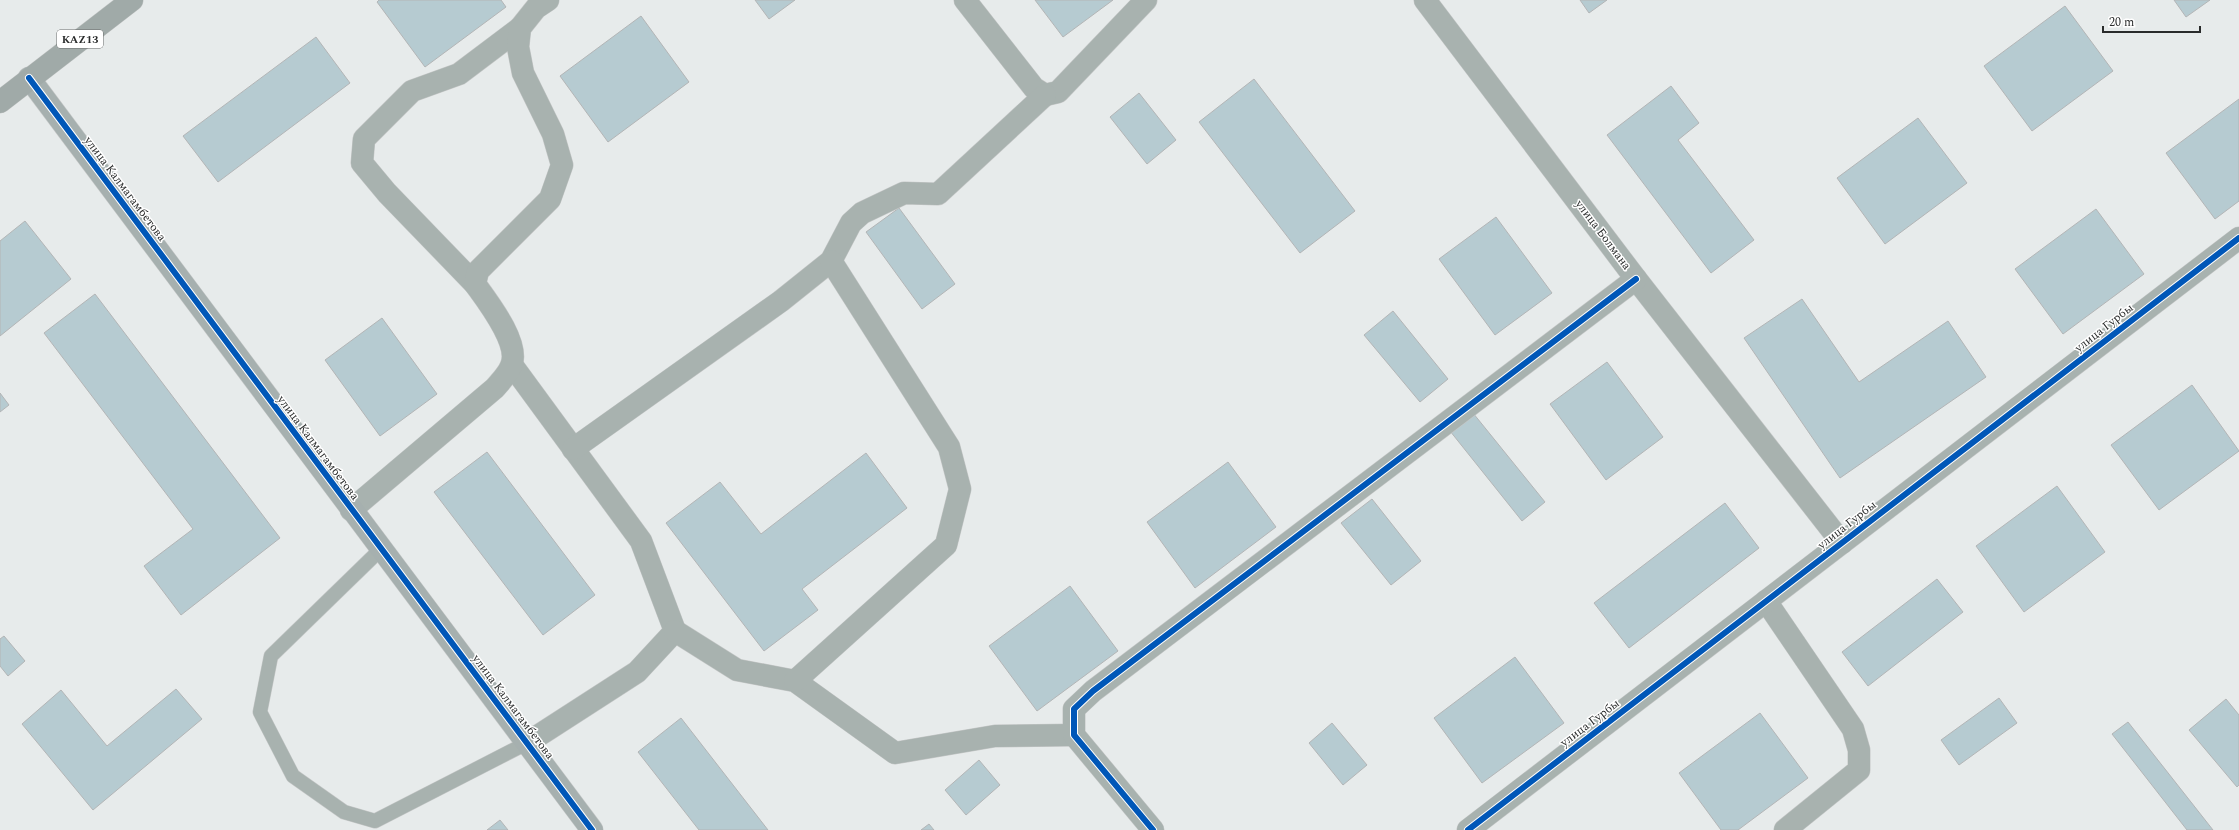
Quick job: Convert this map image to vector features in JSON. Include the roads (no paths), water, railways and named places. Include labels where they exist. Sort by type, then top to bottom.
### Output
[{"type":"main road","name":"KAZ13","points":[[0,102],[28,78],[132,0]]},
{"type":"main road","name":"KAZ13","points":[[0,96],[28,78]]},
{"type":"street","points":[[548,0],[536,8],[520,28],[459,74],[412,91],[364,140],[362,163],[387,193],[475,284],[486,299],[512,343],[512,366],[641,541],[675,631],[737,670],[794,681],[895,752],[995,736],[1074,735]]},
{"type":"street","points":[[964,0],[1034,88],[1045,95]]},
{"type":"street","points":[[573,449],[781,301],[831,261],[851,223],[862,213],[904,193],[938,194],[1045,95],[1058,92],[1146,0]]},
{"type":"street","name":"улица Болмана","points":[[1426,0],[1636,279],[1842,543]]},
{"type":"street","points":[[475,284],[478,271],[550,199],[562,165],[553,134],[523,73],[518,47],[520,28]]},
{"type":"street","name":"улица Калмагамбетова","points":[[28,78],[592,830]]},
{"type":"street","name":"улица Гурбы","points":[[1468,830],[2239,238]]},
{"type":"street","points":[[794,681],[946,545],[960,489],[949,447],[831,261]]},
{"type":"street","points":[[1153,830],[1074,735],[1074,709],[1092,690],[1636,279]]},
{"type":"street","points":[[351,510],[495,388],[512,366]]},
{"type":"street","points":[[1766,601],[1854,729],[1859,750],[1859,770],[1785,830]]},
{"type":"street","points":[[527,743],[637,672],[675,631]]},
{"type":"lane","points":[[381,549],[271,656],[260,712],[292,776],[344,812],[375,821],[527,743]]}]
